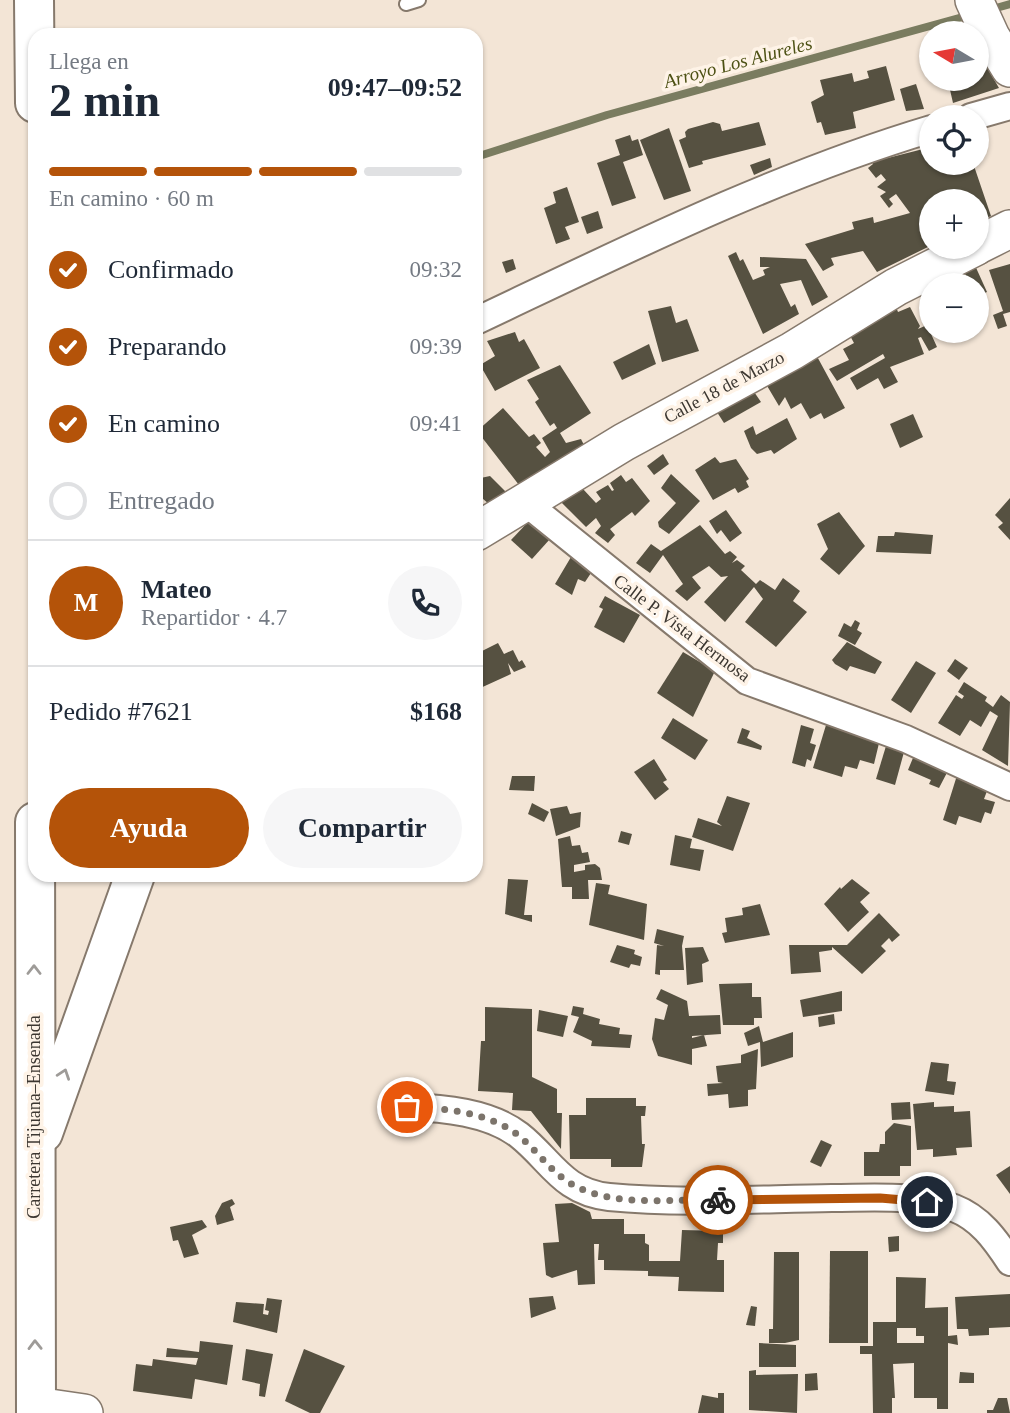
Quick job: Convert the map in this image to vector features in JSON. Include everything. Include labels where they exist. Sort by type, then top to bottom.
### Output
[{"type":"highway","points":[[34,0],[34,28]]},
{"type":"highway","name":"Carretera Tijuana–Ensenada","points":[[35,882],[33,1161],[36,1410]]},
{"type":"highway","points":[[33,1161],[133,882]]},
{"type":"main road","points":[[974,0],[991,37],[1010,68]]},
{"type":"main road","name":"Calle 18 de Marzo","points":[[989,240],[1010,229]]},
{"type":"main road","name":"Calle 18 de Marzo","points":[[483,528],[624,442],[792,351],[896,287],[951,259]]},
{"type":"main road","points":[[36,1410],[84,1413]]},
{"type":"street","points":[[989,112],[1010,106]]},
{"type":"street","points":[[483,318],[642,242],[846,157],[919,133]]},
{"type":"street","name":"Calle P. Vista Hermosa","points":[[526,503],[747,681],[906,738],[1010,787]]},
{"type":"street","points":[[407,1107],[437,1107],[502,1125],[518,1135],[556,1174],[576,1187],[605,1196],[646,1199],[880,1198],[927,1202],[954,1208],[984,1226],[1010,1262]]},
{"type":"lane","points":[[406,4],[419,0]]},
{"type":"building","points":[[886,66],[895,100],[853,112],[856,128],[825,135],[821,122],[817,123],[811,102],[824,95],[820,80],[852,73],[854,82],[869,78],[867,71]]},
{"type":"building","points":[[989,71],[999,88],[953,103],[950,91],[989,91]]},
{"type":"building","points":[[916,84],[923,105],[919,105],[919,110],[906,111],[900,89]]},
{"type":"building","points":[[713,122],[720,124],[722,131],[759,122],[766,145],[702,161],[703,164],[689,168],[679,140],[686,137],[685,132],[688,129]]},
{"type":"building","points":[[669,128],[691,191],[664,200],[640,140]]},
{"type":"building","points":[[630,135],[632,141],[638,139],[643,155],[623,162],[636,198],[612,206],[597,163],[620,155],[615,140]]},
{"type":"building","points":[[919,150],[919,175],[977,175],[982,189],[919,189],[919,251],[877,272],[863,251],[831,258],[834,265],[823,271],[805,244],[854,229],[852,222],[873,217],[874,223],[910,213],[896,194],[889,199],[893,204],[889,208],[880,196],[886,192],[877,187],[886,180],[881,174],[876,178],[868,168],[872,162]]},
{"type":"building","points":[[770,158],[772,167],[754,175],[750,165]]},
{"type":"building","points":[[567,187],[579,222],[565,227],[570,239],[556,244],[544,208],[556,203],[553,192]]},
{"type":"building","points":[[598,211],[603,228],[587,234],[581,217]]},
{"type":"building","points":[[736,252],[740,261],[743,259],[753,280],[765,275],[763,270],[770,267],[760,267],[760,257],[806,259],[828,297],[812,306],[801,280],[780,284],[791,307],[795,304],[799,314],[763,334],[728,256]]},
{"type":"building","points":[[513,259],[516,269],[506,273],[502,262]]},
{"type":"building","points":[[973,261],[978,273],[965,273],[962,267]]},
{"type":"building","points":[[1010,264],[1010,312],[1003,314],[1007,326],[998,329],[993,315],[1003,311],[989,270]]},
{"type":"building","points":[[961,267],[964,273],[950,273]]},
{"type":"building","points":[[894,302],[898,312],[910,307],[919,324],[918,338],[924,354],[890,367],[898,382],[884,389],[878,378],[857,390],[850,378],[885,358],[883,354],[837,381],[829,369],[849,360],[843,349],[854,343],[848,332]]},
{"type":"building","points":[[671,306],[676,323],[687,319],[699,351],[662,362],[648,311]]},
{"type":"building","points":[[515,332],[519,342],[524,339],[540,368],[495,391],[483,370],[483,363],[495,356],[487,341]]},
{"type":"building","points":[[924,343],[935,343],[937,347],[929,351]]},
{"type":"building","points":[[649,344],[656,364],[622,380],[613,362]]},
{"type":"building","points":[[813,349],[845,408],[824,419],[821,413],[810,419],[801,403],[791,409],[785,397],[779,406],[763,379]]},
{"type":"building","points":[[560,365],[591,413],[560,433],[566,443],[581,439],[584,445],[519,485],[483,439],[483,426],[503,408],[529,437],[534,434],[541,443],[536,447],[545,457],[550,452],[542,438],[557,428],[554,423],[550,426],[535,402],[539,399],[527,380]]},
{"type":"building","points":[[750,386],[761,402],[724,423],[715,409]]},
{"type":"building","points":[[913,414],[923,437],[900,448],[890,424]]},
{"type":"building","points":[[787,418],[797,439],[774,454],[771,450],[757,454],[751,448],[744,431],[753,426],[756,435]]},
{"type":"building","points":[[663,454],[669,464],[654,475],[647,466]]},
{"type":"building","points":[[715,457],[720,463],[736,459],[749,479],[746,481],[749,487],[738,493],[735,488],[713,500],[695,470]]},
{"type":"building","points":[[671,474],[700,501],[669,534],[659,527],[658,522],[676,503],[661,488]]},
{"type":"building","points":[[621,475],[626,482],[632,478],[650,501],[635,516],[632,512],[610,529],[615,535],[608,543],[595,533],[601,526],[596,518],[586,527],[560,501],[583,489],[596,503],[601,499],[596,492],[608,485],[614,490],[610,483]]},
{"type":"building","points":[[490,476],[507,493],[489,504],[483,499],[483,478]]},
{"type":"building","points":[[1010,498],[1010,540],[998,527],[1003,523],[995,515]]},
{"type":"building","points":[[726,510],[742,533],[730,542],[721,530],[717,534],[709,521]]},
{"type":"building","points":[[839,512],[865,546],[839,575],[820,559],[828,549],[817,524]]},
{"type":"building","points":[[529,521],[550,539],[532,559],[511,540]]},
{"type":"building","points":[[700,525],[725,554],[730,551],[737,557],[732,563],[737,560],[745,566],[741,570],[756,584],[760,580],[775,590],[783,578],[800,591],[793,601],[807,612],[776,647],[745,622],[763,599],[754,587],[725,622],[704,602],[728,576],[721,577],[709,566],[692,577],[701,588],[687,601],[675,591],[683,584],[663,555],[650,573],[636,563],[651,544],[661,551]]},
{"type":"building","points":[[895,532],[933,535],[931,554],[876,552],[878,536],[894,536]]},
{"type":"building","points":[[571,557],[591,573],[585,582],[578,579],[572,595],[555,584]]},
{"type":"building","points":[[605,596],[640,615],[624,643],[594,627],[603,609],[599,607]]},
{"type":"building","points":[[855,620],[860,623],[857,630],[862,633],[855,645],[838,636],[844,623],[851,627]]},
{"type":"building","points":[[847,642],[882,662],[875,674],[850,666],[847,671],[835,664],[832,660]]},
{"type":"building","points":[[498,643],[504,654],[513,650],[519,662],[522,660],[526,667],[514,672],[508,663],[511,674],[483,687],[483,650]]},
{"type":"building","points":[[683,652],[715,671],[693,717],[657,693]]},
{"type":"building","points":[[955,659],[968,668],[959,680],[947,671]]},
{"type":"building","points":[[916,661],[936,673],[911,713],[891,700]]},
{"type":"building","points":[[964,682],[987,697],[985,701],[993,707],[1001,695],[1010,702],[1008,766],[982,750],[998,716],[990,711],[981,727],[970,720],[960,736],[938,723],[956,695],[962,699],[964,696],[958,692]]},
{"type":"building","points":[[673,718],[708,740],[695,760],[661,738]]},
{"type":"building","points":[[830,721],[880,739],[874,764],[860,760],[857,769],[845,766],[842,777],[813,768],[826,725],[828,726]]},
{"type":"building","points":[[801,725],[814,729],[810,743],[816,745],[811,761],[807,759],[805,767],[792,763]]},
{"type":"building","points":[[742,728],[750,731],[747,738],[762,746],[761,750],[737,743]]},
{"type":"building","points":[[886,746],[904,752],[895,785],[876,779]]},
{"type":"building","points":[[915,753],[951,765],[939,788],[929,784],[931,780],[908,770]]},
{"type":"building","points":[[654,759],[667,780],[663,782],[669,789],[655,800],[634,772]]},
{"type":"building","points":[[959,769],[990,783],[984,799],[995,802],[991,814],[985,812],[981,823],[959,816],[956,825],[943,820]]},
{"type":"building","points":[[512,776],[535,776],[534,791],[509,790]]},
{"type":"building","points":[[727,796],[750,803],[733,851],[692,837],[698,818],[722,826],[717,822]]},
{"type":"building","points":[[532,803],[549,812],[544,822],[528,814]]},
{"type":"building","points":[[567,806],[570,814],[581,812],[580,827],[556,836],[550,809]]},
{"type":"building","points":[[621,831],[632,834],[629,845],[618,842]]},
{"type":"building","points":[[675,835],[692,839],[690,848],[704,850],[700,871],[670,865]]},
{"type":"building","points":[[570,836],[572,846],[580,845],[582,853],[588,852],[590,862],[574,865],[574,872],[585,870],[585,865],[595,864],[600,868],[602,880],[588,880],[589,899],[572,899],[572,887],[562,887],[558,839]]},
{"type":"building","points":[[508,879],[528,880],[524,915],[532,915],[532,922],[505,914]]},
{"type":"building","points":[[852,879],[870,893],[860,902],[869,912],[848,932],[824,904]]},
{"type":"building","points":[[596,883],[610,885],[608,894],[647,904],[644,940],[589,925]]},
{"type":"building","points":[[760,904],[770,935],[725,943],[722,933],[727,932],[725,918],[743,915],[742,908]]},
{"type":"building","points":[[879,913],[900,935],[892,942],[889,938],[881,946],[886,951],[862,974],[832,947],[832,950],[819,952],[821,972],[791,974],[789,945],[847,945]]},
{"type":"building","points":[[657,929],[684,936],[684,970],[660,970],[660,975],[655,974],[657,945],[664,946],[654,943]]},
{"type":"building","points":[[617,945],[635,950],[634,954],[642,957],[640,966],[631,964],[629,968],[610,962]]},
{"type":"building","points":[[703,947],[709,961],[702,964],[703,982],[687,985],[685,948]]},
{"type":"building","points":[[752,983],[752,997],[761,997],[762,1018],[754,1018],[754,1025],[723,1025],[719,984]]},
{"type":"building","points":[[661,989],[687,1001],[689,1016],[720,1015],[721,1034],[704,1035],[707,1046],[692,1049],[692,1065],[658,1056],[652,1039],[655,1018],[664,1020],[668,1005],[656,999]]},
{"type":"building","points":[[842,991],[842,1011],[803,1017],[800,1000]]},
{"type":"building","points":[[573,1006],[584,1008],[583,1014],[600,1019],[599,1024],[620,1028],[619,1034],[632,1035],[630,1048],[591,1046],[592,1041],[573,1032],[579,1017],[571,1015]]},
{"type":"building","points":[[485,1007],[532,1009],[532,1077],[557,1089],[557,1113],[562,1113],[561,1149],[531,1111],[512,1110],[513,1093],[478,1091],[481,1041],[485,1041]]},
{"type":"building","points":[[539,1010],[568,1016],[563,1037],[537,1031]]},
{"type":"building","points":[[834,1014],[835,1024],[819,1027],[818,1017]]},
{"type":"building","points":[[759,1026],[763,1042],[793,1032],[793,1057],[761,1067],[760,1042],[748,1046],[744,1033]]},
{"type":"building","points":[[758,1049],[756,1089],[748,1090],[748,1106],[729,1108],[728,1094],[708,1096],[707,1084],[723,1083],[718,1082],[716,1066],[741,1063],[741,1055]]},
{"type":"building","points":[[931,1062],[949,1064],[947,1081],[956,1082],[954,1095],[925,1091]]},
{"type":"building","points":[[586,1098],[636,1098],[636,1106],[646,1106],[645,1116],[641,1116],[642,1144],[645,1144],[642,1167],[611,1167],[611,1159],[570,1159],[569,1115],[586,1115]]},
{"type":"building","points":[[910,1102],[911,1119],[892,1120],[891,1103]]},
{"type":"building","points":[[934,1102],[934,1107],[954,1106],[954,1112],[970,1111],[972,1147],[956,1148],[957,1155],[933,1157],[933,1149],[917,1150],[913,1104]]},
{"type":"building","points":[[894,1123],[911,1126],[911,1166],[900,1166],[900,1176],[864,1176],[864,1152],[879,1152],[880,1144],[885,1144],[885,1132]]},
{"type":"building","points":[[821,1140],[832,1145],[821,1167],[810,1162]]},
{"type":"building","points":[[1010,1166],[1010,1194],[996,1175]]},
{"type":"building","points":[[232,1199],[235,1204],[230,1207],[234,1220],[217,1225],[215,1216],[222,1203]]},
{"type":"building","points":[[572,1203],[590,1212],[592,1219],[624,1219],[624,1234],[645,1234],[645,1243],[649,1245],[649,1261],[680,1261],[682,1230],[723,1231],[723,1243],[718,1243],[717,1260],[724,1260],[724,1292],[678,1291],[679,1277],[648,1276],[648,1271],[604,1270],[604,1260],[598,1260],[599,1244],[594,1244],[595,1284],[578,1285],[577,1270],[552,1278],[546,1275],[543,1243],[559,1242],[555,1204]]},
{"type":"building","points":[[202,1220],[207,1227],[192,1235],[199,1254],[184,1258],[178,1240],[173,1241],[170,1227]]},
{"type":"building","points":[[899,1236],[899,1251],[889,1252],[888,1237]]},
{"type":"building","points":[[830,1251],[868,1251],[868,1343],[829,1343]]},
{"type":"building","points":[[774,1252],[799,1252],[799,1340],[785,1343],[769,1343],[769,1329],[773,1329]]},
{"type":"building","points":[[896,1277],[926,1278],[925,1308],[948,1307],[948,1336],[957,1335],[958,1345],[948,1343],[948,1409],[937,1409],[937,1398],[914,1398],[914,1363],[893,1364],[895,1398],[892,1398],[892,1413],[873,1413],[872,1354],[860,1354],[860,1346],[873,1346],[873,1322],[896,1322]],"holes":[[[897,1328],[916,1328],[916,1336],[924,1336],[924,1343],[897,1343]]]},
{"type":"building","points":[[1010,1294],[1010,1327],[989,1328],[989,1335],[969,1336],[968,1329],[957,1329],[955,1297]]},
{"type":"building","points":[[553,1296],[556,1309],[531,1318],[529,1298]]},
{"type":"building","points":[[267,1298],[282,1300],[277,1333],[233,1322],[236,1302],[264,1304],[263,1314],[268,1315],[269,1311],[265,1310]]},
{"type":"building","points":[[751,1306],[757,1307],[755,1326],[746,1325]]},
{"type":"building","points":[[200,1341],[233,1345],[227,1385],[195,1379],[192,1399],[133,1391],[136,1364],[152,1366],[153,1359],[196,1365],[198,1358],[166,1357],[167,1348],[199,1352]]},
{"type":"building","points":[[759,1343],[796,1345],[796,1367],[759,1367]]},
{"type":"building","points":[[246,1349],[273,1354],[265,1397],[259,1396],[260,1384],[242,1380]]},
{"type":"building","points":[[304,1349],[345,1366],[320,1413],[310,1413],[285,1401]]},
{"type":"building","points":[[756,1370],[756,1375],[798,1374],[797,1413],[749,1410],[749,1371]]},
{"type":"building","points":[[960,1372],[974,1373],[974,1383],[959,1383]]},
{"type":"building","points":[[817,1373],[818,1390],[805,1391],[805,1374]]},
{"type":"building","points":[[718,1393],[724,1393],[724,1413],[698,1413],[702,1395],[718,1398]]},
{"type":"building","points":[[998,1398],[1007,1398],[1010,1413],[987,1413],[987,1410],[993,1410]]},
{"type":"waterway","name":"Arroyo Los Alureles","points":[[989,10],[1010,4]]},
{"type":"waterway","name":"Arroyo Los Alureles","points":[[483,155],[607,115],[970,15]]},
{"type":"way so far","points":[[407,1107],[437,1107],[502,1125],[538,1153],[556,1174],[576,1187],[605,1196],[718,1200]]},
{"type":"route","points":[[718,1200],[880,1198],[927,1202]]}]
